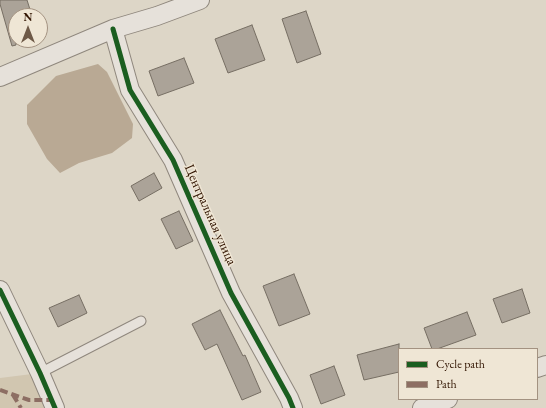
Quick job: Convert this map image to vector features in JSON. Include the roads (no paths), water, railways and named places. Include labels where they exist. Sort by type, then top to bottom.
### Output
[{"type":"street","points":[[0,77],[113,29],[156,8],[200,0]]},
{"type":"street","name":"Центральная улица","points":[[113,29],[130,90],[173,160],[231,293],[289,398],[293,408]]},
{"type":"street","points":[[0,290],[55,408]]},
{"type":"street","points":[[422,408],[445,400]]},
{"type":"lane","points":[[40,374],[141,321]]}]
